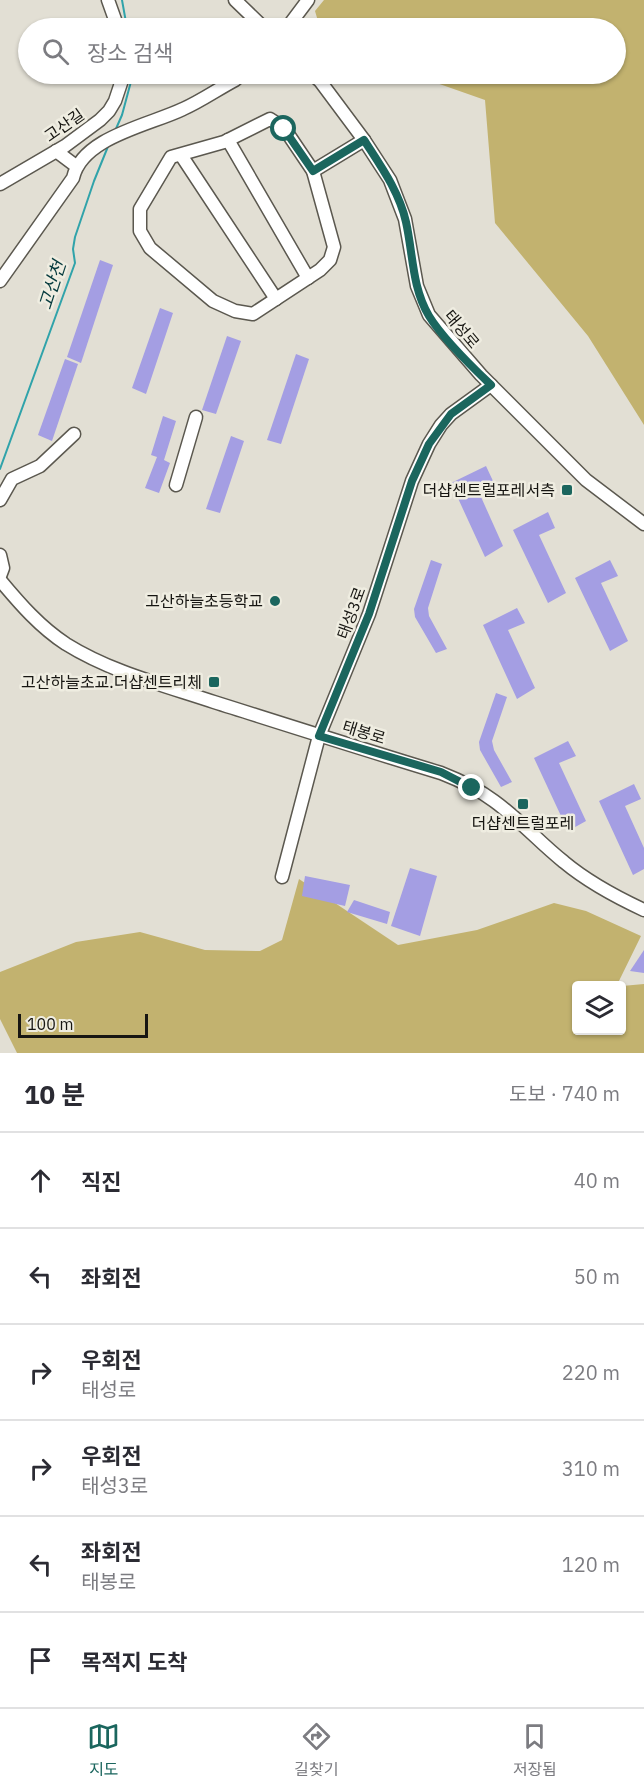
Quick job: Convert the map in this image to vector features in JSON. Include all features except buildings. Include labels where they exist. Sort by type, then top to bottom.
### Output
[{"type":"street","points":[[108,0],[114,18]]},
{"type":"street","points":[[235,0],[254,18]]},
{"type":"street","points":[[294,18],[308,0]]},
{"type":"street","name":"고산길","points":[[0,184],[56,152],[100,120],[109,111],[122,84]]},
{"type":"street","points":[[0,281],[73,178],[76,166],[95,148],[135,126],[182,110],[228,84]]},
{"type":"street","name":"태성로","points":[[322,84],[364,140],[390,180],[405,219],[417,286],[429,315],[465,358],[586,480],[644,524]]},
{"type":"street","points":[[270,119],[284,129],[313,171],[334,247],[330,260],[320,270],[253,314],[235,311],[213,301],[150,248],[140,231],[140,209],[171,157],[228,140],[270,119]]},
{"type":"street","points":[[228,140],[308,278]]},
{"type":"street","points":[[313,171],[364,140]]},
{"type":"street","points":[[56,152],[76,166]]},
{"type":"street","points":[[181,154],[276,299]]},
{"type":"street","name":"태성3로","points":[[282,877],[319,736],[369,614],[412,481],[429,444],[451,414],[491,385]]},
{"type":"street","points":[[176,485],[196,417]]},
{"type":"street","points":[[0,500],[12,479],[40,466],[74,434]]},
{"type":"street","points":[[0,555],[3,568],[0,578]]},
{"type":"street","name":"태봉로","points":[[0,578],[32,617],[49,632],[106,666],[319,736],[441,772],[494,801],[579,873],[605,890],[644,910]]},
{"type":"shaded area","points":[[324,0],[644,0],[644,425],[588,336],[495,223],[485,100],[439,84],[626,84],[626,18],[317,18],[315,11]]},
{"type":"shaded area","points":[[299,879],[398,945],[477,930],[554,903],[586,911],[641,936],[619,981],[572,981],[572,1035],[626,1035],[626,986],[644,984],[644,1053],[17,1053],[0,1019],[0,972],[76,942],[140,932],[205,950],[260,951],[282,940]]},
{"type":"waterway","name":"고산천","points":[[122,0],[125,18]]},
{"type":"waterway","name":"고산천","points":[[115,131],[130,84]]},
{"type":"waterway","name":"고산천","points":[[0,469],[75,263],[73,249],[75,237],[109,144]]},
{"type":"place","name":"더샵센트럴포레서측","points":[[567,490]]},
{"type":"place","name":"고산하늘초등학교","points":[[275,601]]},
{"type":"place","name":"고산하늘초교.더샵센트리체","points":[[214,682]]},
{"type":"place","name":"더샵센트럴포레","points":[[523,804]]},
{"type":"route","points":[[284,129],[313,171],[364,140],[390,180],[405,219],[417,286],[429,315],[445,336],[491,385],[451,414],[429,444],[412,481],[369,614],[319,736],[441,772],[472,788]]}]
